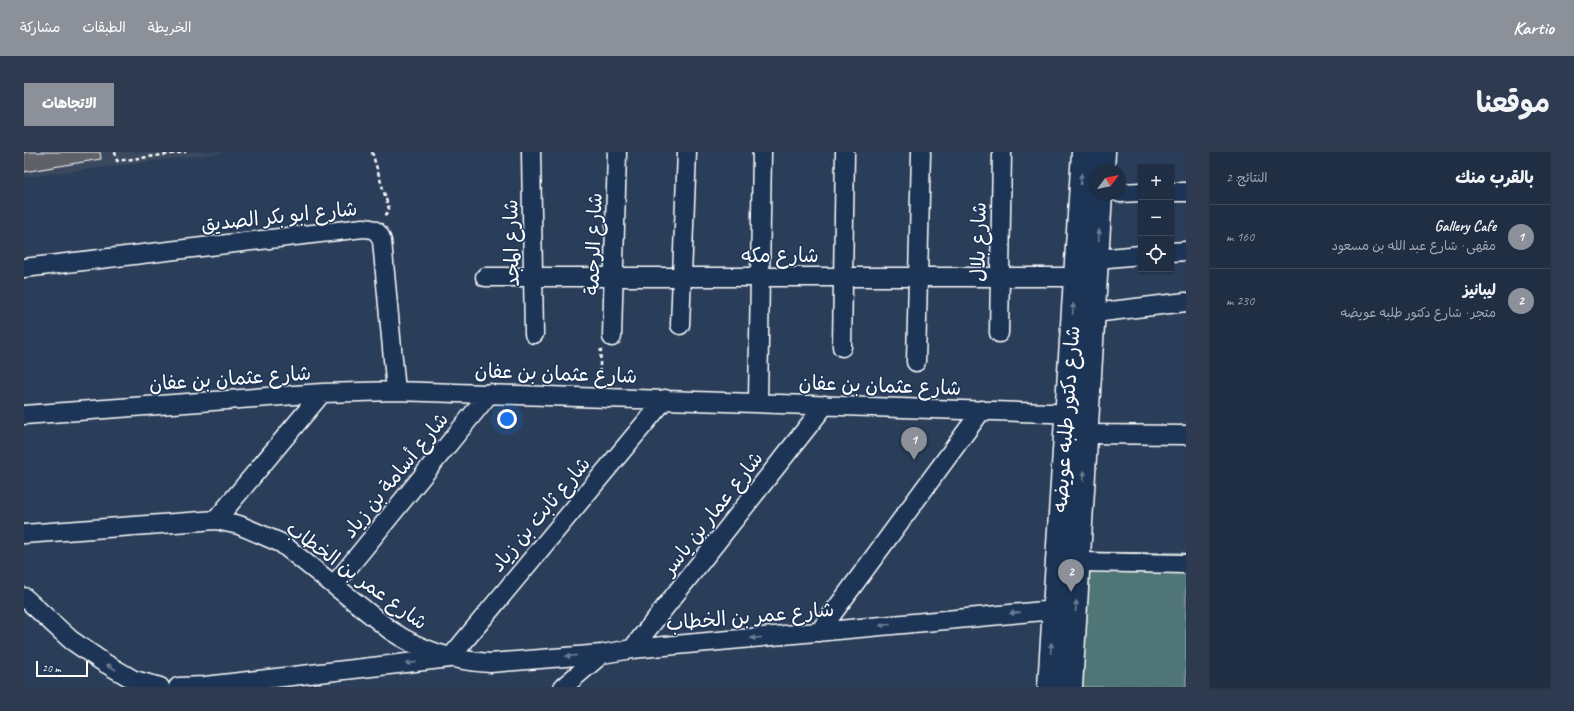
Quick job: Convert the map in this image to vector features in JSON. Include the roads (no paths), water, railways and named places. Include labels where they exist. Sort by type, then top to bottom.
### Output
[{"type":"street","name":"شارع المجد","points":[[531,152],[534,334]]},
{"type":"street","name":"شارع الرحمة","points":[[612,337],[617,152]]},
{"type":"street","points":[[680,325],[687,152]]},
{"type":"street","points":[[758,402],[762,152]]},
{"type":"street","points":[[842,347],[845,152]]},
{"type":"street","points":[[916,362],[921,152]]},
{"type":"street","name":"شارع بلال","points":[[999,333],[1002,152]]},
{"type":"street","name":"شارع دكتور طلبه عويضه","points":[[1049,687],[1083,152]]},
{"type":"street","points":[[1103,164],[1104,152]]},
{"type":"street","points":[[1126,193],[1138,192]]},
{"type":"street","points":[[1174,192],[1186,192]]},
{"type":"street","name":"شارع دكتور طلبه عويضه","points":[[1071,687],[1101,200]]},
{"type":"street","name":"شارع ابو بكر الصديق","points":[[24,268],[363,228],[374,229],[378,232],[382,241],[396,391]]},
{"type":"street","points":[[1174,252],[1186,251]]},
{"type":"street","points":[[1097,259],[1138,255]]},
{"type":"street","name":"شارع مكه","points":[[485,277],[1075,276]]},
{"type":"street","points":[[1094,313],[1186,302]]},
{"type":"street","name":"شارع عثمان بن عفان","points":[[24,415],[322,393],[396,391],[598,396],[1066,413],[1087,424],[1186,435]]},
{"type":"street","points":[[216,520],[322,393]]},
{"type":"street","name":"شارع أسامة بن زياد","points":[[334,585],[490,393]]},
{"type":"street","name":"شارع ثابت بن زياد","points":[[450,658],[665,399]]},
{"type":"street","name":"شارع عمار بن ياسر","points":[[632,649],[825,405]]},
{"type":"street","points":[[819,632],[982,410]]},
{"type":"street","name":"شارع عمر بن الخطاب","points":[[24,534],[216,520],[239,525],[281,543],[390,630],[404,639],[434,653],[450,658],[463,661],[490,663],[602,654],[632,649],[1054,610]]},
{"type":"street","points":[[1079,562],[1186,564]]},
{"type":"street","points":[[24,597],[71,640],[103,662],[134,680],[160,687]]},
{"type":"street","points":[[564,687],[602,654]]},
{"type":"street","name":"شارع عمر بن الخطاب","points":[[178,687],[213,685],[450,658]]},
{"type":"place","name":"Gallery Cafe","points":[[914,460]]},
{"type":"place","name":"ليبانيز","points":[[1071,592]]}]
